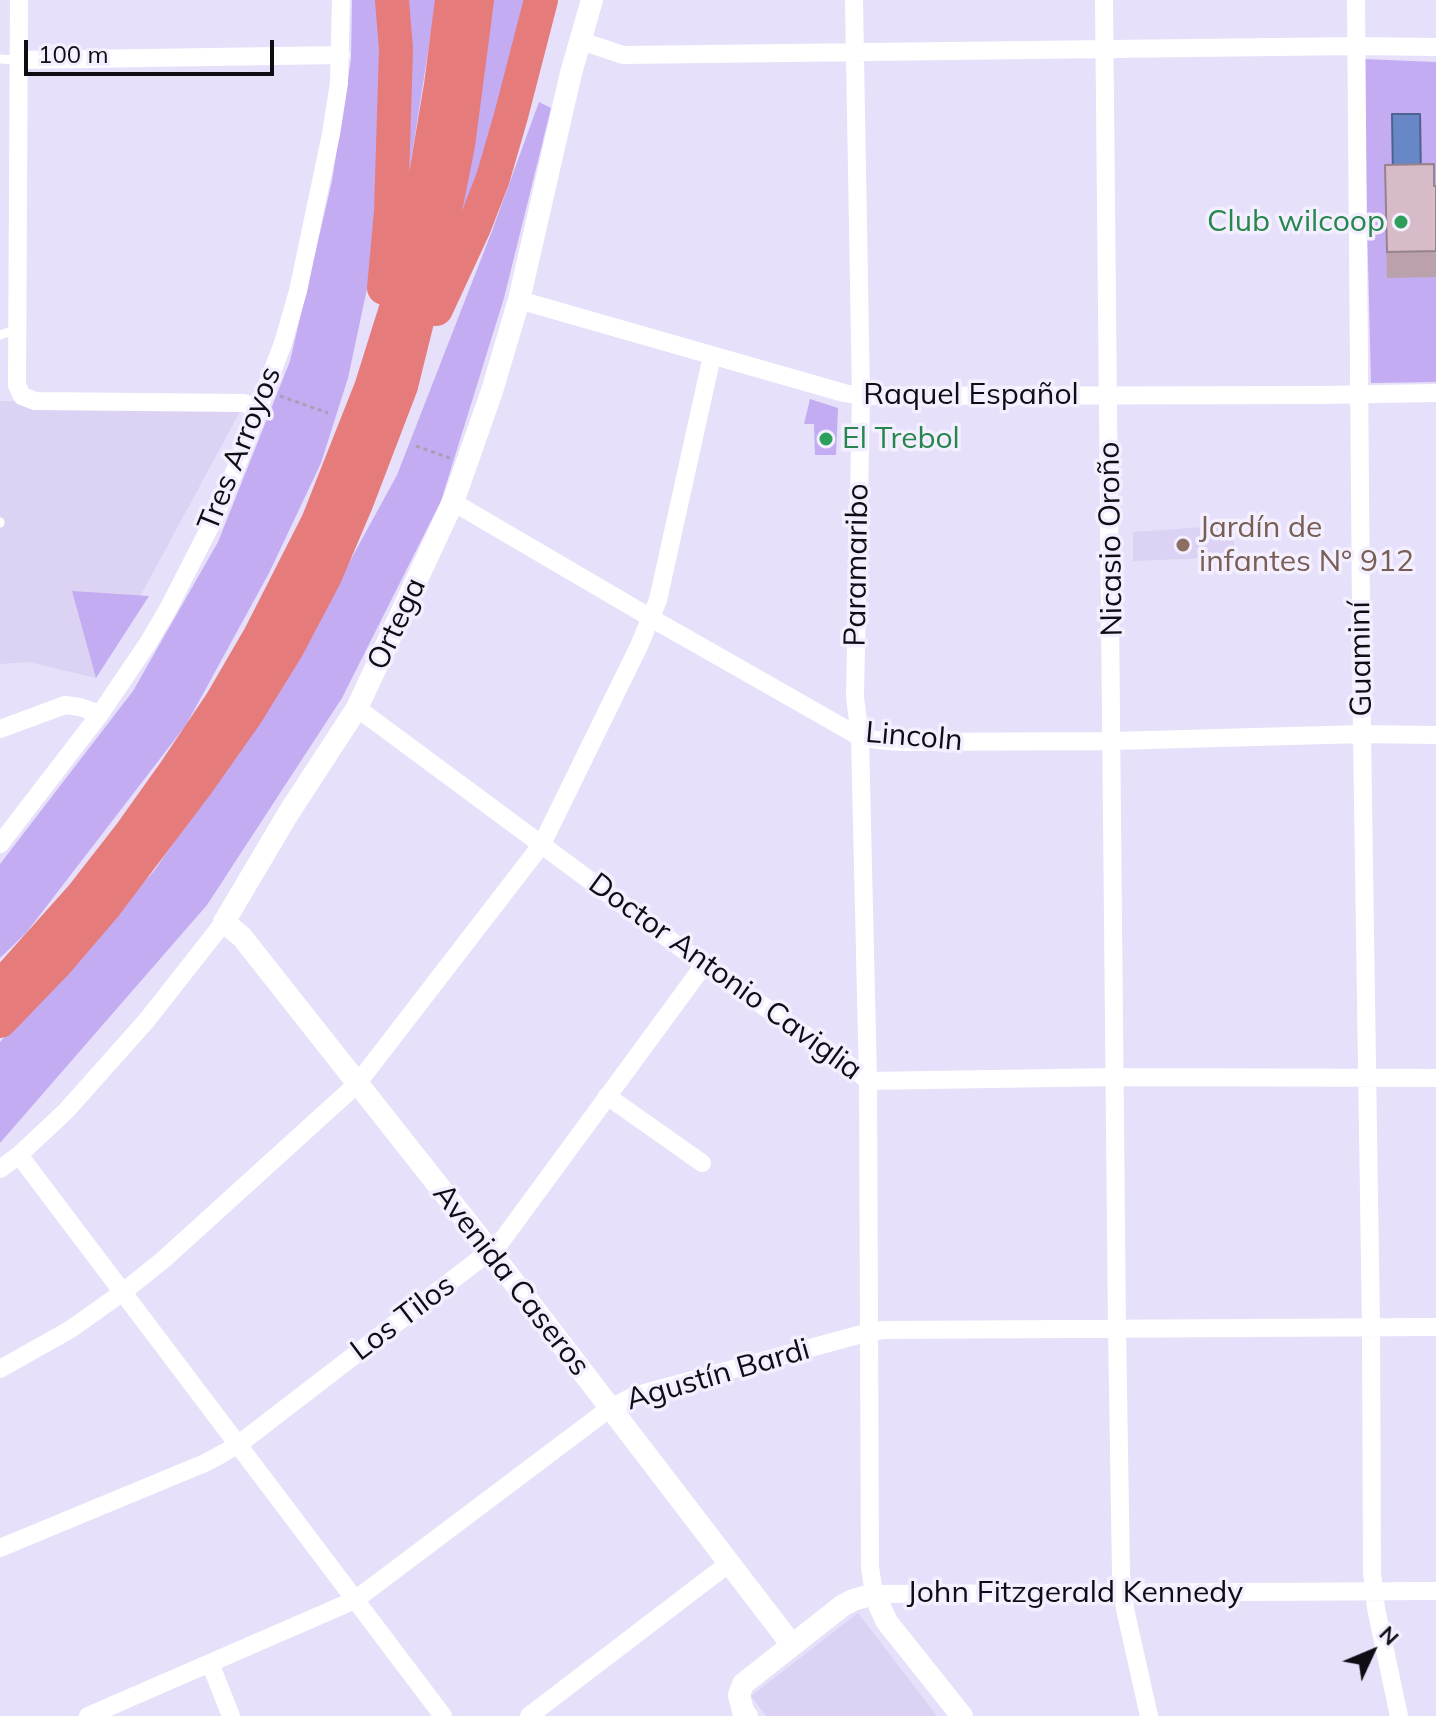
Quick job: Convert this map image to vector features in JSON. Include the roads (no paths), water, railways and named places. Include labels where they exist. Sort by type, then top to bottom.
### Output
[{"type":"highway","points":[[386,387],[383,305],[391,212],[396,49],[392,0]]},
{"type":"highway","points":[[386,387],[398,302],[423,193],[452,0]]},
{"type":"highway","points":[[0,1021],[104,907],[181,805],[245,716],[287,648],[325,576],[357,501],[386,387],[447,200],[458,145],[477,0]]},
{"type":"highway","points":[[0,988],[83,895],[129,836],[221,703],[260,636],[312,534],[340,469],[474,227],[493,178],[541,0]]},
{"type":"street","points":[[19,0],[9,60],[9,332],[17,385],[22,396],[35,401],[244,403],[262,400]]},
{"type":"street","name":"Tres Arroyos","points":[[0,844],[100,714],[148,643],[213,521],[236,468],[283,343],[301,277],[339,83],[341,0]]},
{"type":"street","name":"Ortega","points":[[0,1169],[66,1111],[193,963],[224,922],[288,814],[357,708],[453,502],[467,464],[519,300],[571,73],[592,0]]},
{"type":"street","name":"Paramaribo","points":[[854,0],[861,396],[855,697],[860,737],[868,1081],[870,1567],[874,1594]]},
{"type":"street","name":"Nicasio Oroño","points":[[1104,0],[1117,1328],[1123,1593],[1149,1716]]},
{"type":"street","name":"Guaminí","points":[[1356,0],[1372,1572],[1373,1591],[1399,1716]]},
{"type":"street","points":[[581,41],[623,55],[1436,47]]},
{"type":"street","points":[[9,60],[341,55]]},
{"type":"street","name":"Raquel Español","points":[[519,300],[861,396],[1436,393]]},
{"type":"street","points":[[0,1369],[79,1324],[123,1292],[163,1260],[357,1084],[542,844],[633,660],[658,600],[712,356]]},
{"type":"street","name":"Lincoln","points":[[453,502],[860,737],[901,742],[1436,735]]},
{"type":"street","points":[[0,729],[65,705],[100,714]]},
{"type":"street","name":"Doctor Antonio Caviglia","points":[[357,708],[704,965],[868,1081],[1116,1077],[1436,1078]]},
{"type":"street","name":"Avenida Caseros","points":[[224,922],[242,937],[490,1251],[792,1645]]},
{"type":"street","name":"Los Tilos","points":[[0,1548],[205,1463],[239,1444],[500,1243],[704,965]]},
{"type":"street","points":[[607,1096],[702,1163]]},
{"type":"street","points":[[19,1155],[443,1716]]},
{"type":"street","name":"Agustín Bardi","points":[[88,1716],[355,1600],[610,1408],[634,1396],[884,1330],[1436,1327]]},
{"type":"street","points":[[529,1716],[728,1564]]},
{"type":"street","name":"John Fitzgerald Kennedy","points":[[747,1716],[739,1695],[743,1684],[842,1606],[874,1594],[1436,1591]]},
{"type":"street","points":[[874,1594],[887,1622],[962,1716]]},
{"type":"street","points":[[210,1663],[231,1716]]},
{"type":"water","points":[[1392,114],[1420,114],[1421,179],[1393,178]]},
{"type":"place","name":"Club wilcoop","points":[[1401,222]]},
{"type":"place","name":"El Trebol","points":[[826,439]]},
{"type":"place","name":"Jardín de infantes N° 912","points":[[1183,545]]}]
